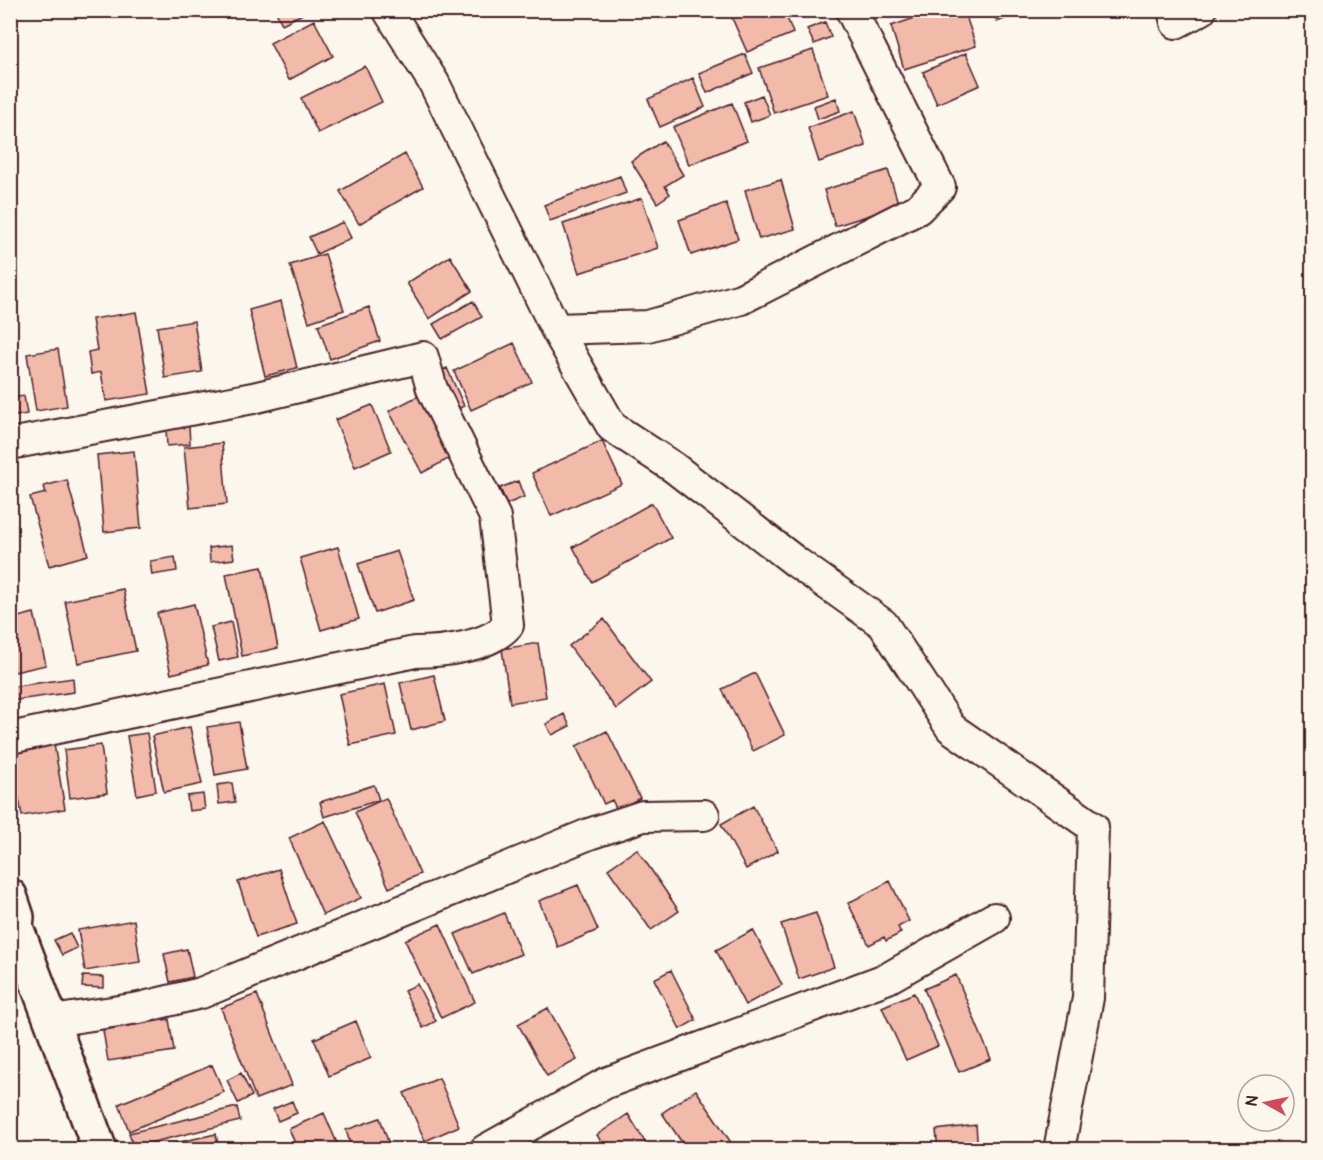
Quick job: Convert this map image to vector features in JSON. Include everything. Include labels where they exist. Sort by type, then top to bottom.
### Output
[{"type":"main road","points":[[12,918],[100,1149]]},
{"type":"street","points":[[388,10],[434,83],[556,329],[612,427],[673,467],[796,562],[883,624],[951,728],[1093,827],[1088,998],[1059,1149]]},
{"type":"street","points":[[556,329],[648,326],[741,299],[918,209],[940,188],[851,10]]},
{"type":"street","points":[[1173,10],[1176,23],[1201,10]]},
{"type":"street","points":[[10,444],[242,400],[423,357],[432,389],[495,517],[508,625],[502,632],[451,652],[415,652],[10,738]]},
{"type":"street","points":[[52,1021],[139,1008],[201,993],[589,834],[642,816],[704,815]]},
{"type":"street","points":[[484,1149],[606,1083],[888,978],[994,918]]},
{"type":"building","points":[[275,10],[311,10],[282,24]]},
{"type":"building","points":[[749,10],[784,10],[793,33],[747,52],[732,18]]},
{"type":"building","points":[[939,10],[964,10],[976,46],[904,69],[891,26]]},
{"type":"building","points":[[993,10],[1012,10],[1014,15],[997,22]]},
{"type":"building","points":[[314,20],[333,56],[289,80],[270,43]]},
{"type":"building","points":[[825,22],[831,37],[814,44],[807,29]]},
{"type":"building","points":[[813,50],[828,95],[774,113],[759,68]]},
{"type":"building","points":[[966,53],[980,85],[937,104],[923,72]]},
{"type":"building","points":[[745,54],[753,73],[707,93],[699,73]]},
{"type":"building","points":[[365,66],[382,102],[318,133],[301,98]]},
{"type":"building","points":[[693,78],[705,107],[660,127],[648,99]]},
{"type":"building","points":[[762,95],[770,115],[751,122],[744,102]]},
{"type":"building","points":[[836,98],[840,111],[818,119],[814,106]]},
{"type":"building","points":[[732,103],[747,141],[689,165],[673,127]]},
{"type":"building","points":[[854,111],[866,146],[819,162],[808,128]]},
{"type":"building","points":[[663,141],[683,175],[665,186],[670,194],[657,203],[631,161]]},
{"type":"building","points":[[405,154],[423,187],[359,224],[340,191]]},
{"type":"building","points":[[888,170],[899,206],[835,226],[824,190]]},
{"type":"building","points":[[620,176],[626,193],[550,221],[544,205]]},
{"type":"building","points":[[781,180],[795,229],[759,239],[745,190]]},
{"type":"building","points":[[642,198],[658,248],[579,273],[563,224]]},
{"type":"building","points":[[726,203],[738,239],[691,255],[679,220]]},
{"type":"building","points":[[343,222],[351,238],[317,254],[309,237]]},
{"type":"building","points":[[325,254],[344,310],[309,322],[290,265]]},
{"type":"building","points":[[450,256],[472,291],[429,319],[407,283]]},
{"type":"building","points":[[281,301],[297,368],[265,376],[249,310]]},
{"type":"building","points":[[473,301],[482,317],[442,339],[433,324]]},
{"type":"building","points":[[369,307],[380,341],[330,359],[318,325]]},
{"type":"building","points":[[136,312],[150,394],[106,401],[101,372],[91,374],[88,352],[97,350],[92,319]]},
{"type":"building","points":[[194,321],[202,372],[165,378],[157,327]]},
{"type":"building","points":[[514,343],[532,382],[471,410],[454,371]]},
{"type":"building","points":[[58,349],[67,406],[36,411],[27,354]]},
{"type":"building","points":[[447,368],[464,406],[449,413],[431,375]]},
{"type":"building","points":[[420,395],[452,457],[422,473],[389,411]]},
{"type":"building","points":[[24,396],[27,414],[10,417],[10,398]]},
{"type":"building","points":[[372,405],[391,451],[355,467],[335,420]]},
{"type":"building","points":[[189,426],[190,444],[167,446],[166,428]]},
{"type":"building","points":[[602,441],[622,484],[551,516],[532,473]]},
{"type":"building","points":[[222,443],[227,504],[190,508],[184,447]]},
{"type":"building","points":[[134,451],[141,528],[104,532],[97,455]]},
{"type":"building","points":[[67,480],[88,555],[49,566],[30,497],[46,493],[44,486]]},
{"type":"building","points":[[518,481],[524,497],[507,504],[500,488]]},
{"type":"building","points":[[652,503],[671,538],[592,582],[573,547]]},
{"type":"building","points":[[232,545],[234,559],[210,562],[209,548]]},
{"type":"building","points":[[338,547],[359,619],[321,630],[300,558]]},
{"type":"building","points":[[397,551],[414,600],[375,613],[358,564]]},
{"type":"building","points":[[175,557],[177,571],[152,575],[150,561]]},
{"type":"building","points":[[262,567],[278,648],[242,656],[226,574]]},
{"type":"building","points":[[123,589],[136,651],[78,663],[65,601]]},
{"type":"building","points":[[194,604],[208,665],[171,674],[157,613]]},
{"type":"building","points":[[34,613],[46,665],[10,673],[10,619]]},
{"type":"building","points":[[604,619],[651,682],[616,709],[569,646]]},
{"type":"building","points":[[231,622],[238,657],[219,661],[211,627]]},
{"type":"building","points":[[538,643],[546,697],[510,703],[502,649]]},
{"type":"building","points":[[755,673],[785,735],[753,751],[722,689]]},
{"type":"building","points":[[434,675],[445,721],[411,730],[400,683]]},
{"type":"building","points":[[73,678],[74,692],[10,701],[10,687]]},
{"type":"building","points":[[385,684],[396,735],[350,745],[339,694]]},
{"type":"building","points":[[564,714],[570,726],[552,735],[546,724]]},
{"type":"building","points":[[239,722],[247,769],[215,775],[207,727]]},
{"type":"building","points":[[190,727],[202,784],[164,792],[152,736]]},
{"type":"building","points":[[607,731],[640,798],[617,810],[612,800],[604,804],[576,746]]},
{"type":"building","points":[[147,733],[156,791],[137,795],[127,736]]},
{"type":"building","points":[[53,738],[65,809],[22,816],[10,747]]},
{"type":"building","points":[[101,745],[107,793],[70,798],[64,750]]},
{"type":"building","points":[[232,783],[235,802],[219,804],[217,785]]},
{"type":"building","points":[[374,785],[379,800],[324,817],[320,802]]},
{"type":"building","points":[[203,794],[205,809],[189,811],[187,796]]},
{"type":"building","points":[[386,798],[420,874],[389,888],[355,812]]},
{"type":"building","points":[[753,806],[778,851],[746,869],[721,824]]},
{"type":"building","points":[[325,821],[361,898],[323,915],[289,838]]},
{"type":"building","points":[[637,849],[679,911],[651,930],[608,869]]},
{"type":"building","points":[[279,869],[297,924],[256,937],[238,882]]},
{"type":"building","points":[[890,881],[909,921],[898,927],[901,933],[886,941],[884,937],[869,945],[848,903]]},
{"type":"building","points":[[578,885],[598,930],[558,947],[539,901]]},
{"type":"building","points":[[504,913],[521,954],[473,974],[455,934]]},
{"type":"building","points":[[816,913],[834,967],[799,979],[781,924]]},
{"type":"building","points":[[134,920],[140,962],[85,971],[78,930]]},
{"type":"building","points":[[440,924],[475,1002],[441,1018],[405,940]]},
{"type":"building","points":[[753,930],[782,985],[745,1005],[716,950]]},
{"type":"building","points":[[70,933],[77,948],[62,955],[54,940]]},
{"type":"building","points":[[187,949],[193,977],[170,982],[164,954]]},
{"type":"building","points":[[671,970],[696,1020],[680,1029],[654,979]]},
{"type":"building","points":[[956,975],[991,1059],[959,1072],[924,989]]},
{"type":"building","points":[[83,976],[104,977],[104,988],[82,987]]},
{"type":"building","points":[[417,984],[436,1021],[423,1028],[404,991]]},
{"type":"building","points":[[914,993],[938,1046],[906,1060],[882,1007]]},
{"type":"building","points":[[257,994],[292,1085],[256,1099],[221,1008]]},
{"type":"building","points":[[548,1008],[577,1060],[547,1076],[518,1024]]},
{"type":"building","points":[[169,1019],[174,1051],[108,1061],[103,1030]]},
{"type":"building","points":[[356,1021],[371,1058],[329,1076],[314,1039]]},
{"type":"building","points":[[212,1065],[224,1092],[129,1131],[119,1104]]},
{"type":"building","points":[[241,1073],[252,1096],[238,1103],[227,1080]]},
{"type":"building","points":[[439,1078],[459,1126],[425,1141],[404,1093]]},
{"type":"building","points":[[696,1090],[736,1150],[682,1150],[685,1147],[662,1113]]},
{"type":"building","points":[[292,1101],[297,1113],[278,1121],[273,1109]]},
{"type":"building","points":[[237,1107],[240,1121],[133,1147],[129,1133]]},
{"type":"building","points":[[324,1113],[340,1150],[298,1150],[289,1129]]},
{"type":"building","points":[[628,1114],[650,1150],[606,1150],[597,1135]]},
{"type":"building","points":[[380,1118],[391,1150],[352,1150],[346,1130]]},
{"type":"building","points":[[976,1125],[978,1150],[938,1150],[936,1130]]},
{"type":"building","points":[[216,1134],[219,1150],[167,1150],[166,1145]]}]
